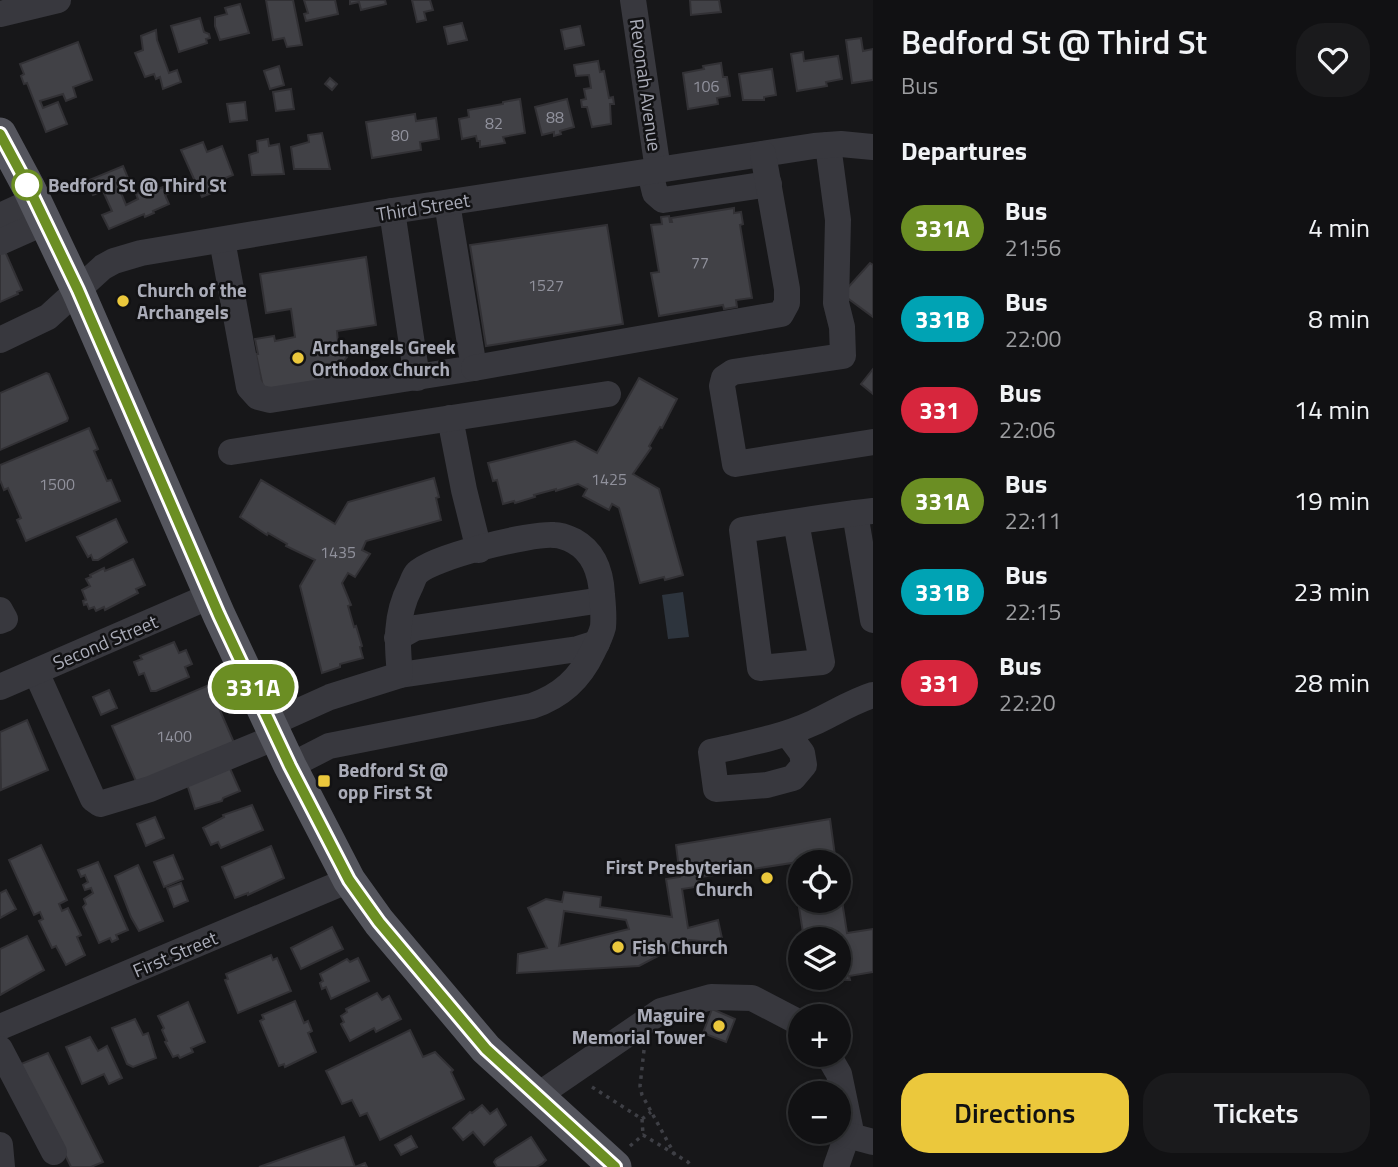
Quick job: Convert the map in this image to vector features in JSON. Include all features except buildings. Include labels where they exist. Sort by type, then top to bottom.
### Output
[{"type":"main road","points":[[0,134],[78,290],[210,596],[279,742],[349,880],[379,922],[486,1049],[548,1088],[623,1156]]},
{"type":"street","points":[[0,14],[58,0]]},
{"type":"street","name":"Revonah Avenue","points":[[633,0],[654,171]]},
{"type":"street","points":[[828,145],[838,220],[836,303],[842,327],[843,356],[733,372],[724,378],[722,386],[734,464],[873,442]]},
{"type":"street","name":"Third Street","points":[[0,340],[48,317],[99,270],[114,261],[141,253],[763,154],[828,145],[873,146]]},
{"type":"street","points":[[222,240],[249,387],[258,397],[270,400],[417,378],[781,314],[787,303],[787,289],[763,154]]},
{"type":"street","points":[[654,171],[655,193],[663,200],[769,184]]},
{"type":"street","points":[[447,203],[474,368]]},
{"type":"street","points":[[0,216],[40,211]]},
{"type":"street","points":[[0,242],[40,211]]},
{"type":"street","points":[[392,211],[417,378]]},
{"type":"street","points":[[231,452],[608,394]]},
{"type":"street","points":[[450,418],[479,550]]},
{"type":"street","points":[[796,522],[822,662],[760,668],[742,530],[796,522],[864,512],[873,620]]},
{"type":"street","points":[[279,742],[329,746],[551,700],[569,687],[579,675],[603,626],[600,574],[594,562],[584,548],[572,540],[555,535],[540,535],[519,538],[434,563],[417,573],[397,621],[400,675]]},
{"type":"street","name":"Second Street","points":[[0,687],[210,596]]},
{"type":"street","points":[[397,638],[415,628],[602,600]]},
{"type":"street","points":[[0,610],[5,619],[0,621]]},
{"type":"street","points":[[36,672],[93,799],[100,804],[119,800],[279,742],[330,697],[400,675],[578,649],[597,643]]},
{"type":"street","points":[[787,733],[873,695]]},
{"type":"street","name":"First Street","points":[[0,1027],[349,880]]},
{"type":"street","points":[[548,1088],[661,1011],[711,997],[752,998],[788,1017]]},
{"type":"street","points":[[0,1049],[54,1152]]},
{"type":"street","points":[[851,1136],[873,1142]]},
{"type":"street","points":[[0,1144],[2,1167]]},
{"type":"street","points":[[836,1167],[844,1144]]},
{"type":"path","points":[[646,1021],[640,1086],[642,1095],[675,1155]]},
{"type":"path","points":[[548,1088],[582,1081],[642,1119]]},
{"type":"path","points":[[642,1119],[651,1111]]},
{"type":"path","points":[[623,1156],[643,1135],[642,1119]]},
{"type":"path","points":[[643,1135],[692,1167]]},
{"type":"shaded area","points":[[683,592],[689,637],[668,639],[662,595]]},
{"type":"bus line","name":"331A","points":[[0,134],[78,290],[219,615],[290,766],[349,880],[379,922],[486,1049],[615,1167]]},
{"type":"place","name":"Bedford St @ Third St","points":[[27,185]]},
{"type":"place","name":"Church of the Archangels","points":[[123,301]]},
{"type":"place","name":"Archangels Greek Orthodox Church","points":[[298,358]]},
{"type":"place","name":"Bedford St @ opp First St","points":[[324,781]]},
{"type":"place","name":"First Presbyterian Church","points":[[767,878]]},
{"type":"place","name":"Fish Church","points":[[618,947]]},
{"type":"place","name":"Maguire Memorial Tower","points":[[719,1026]]}]
